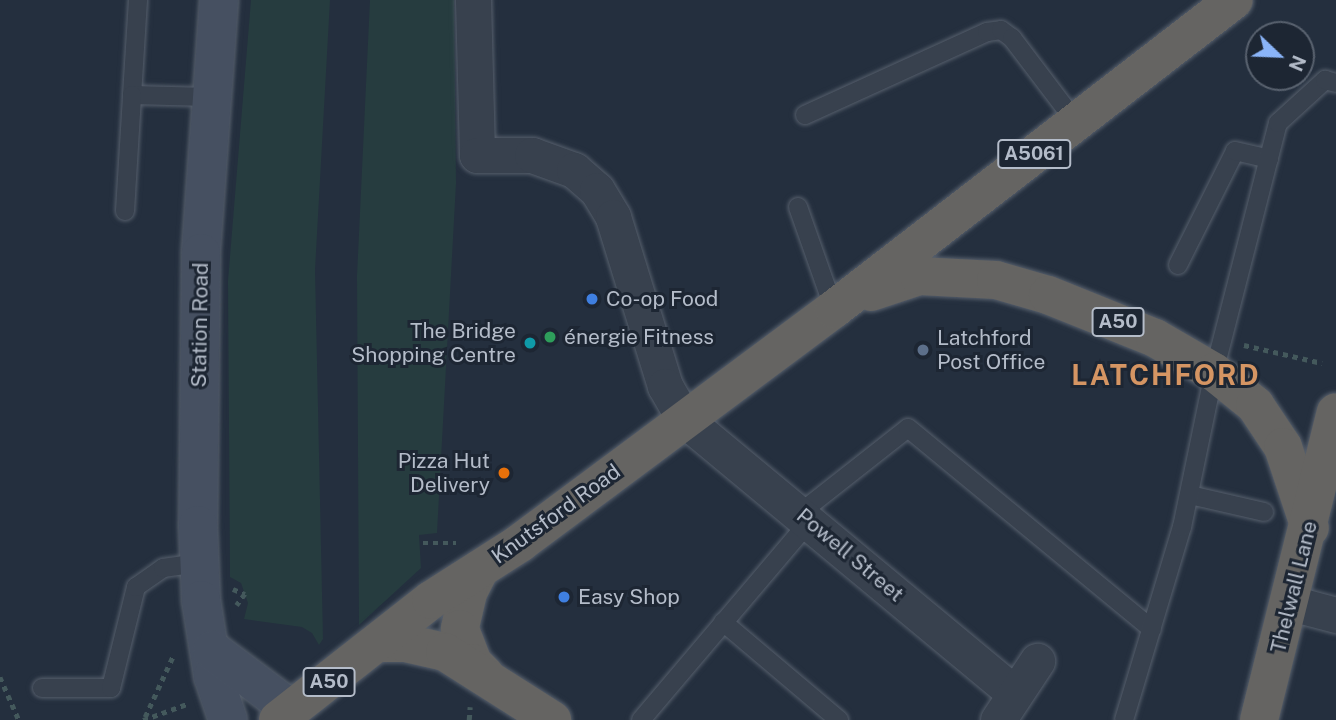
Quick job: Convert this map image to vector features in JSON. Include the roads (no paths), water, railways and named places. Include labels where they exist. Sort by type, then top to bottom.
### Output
[{"type":"highway","name":"Knutsford Road","points":[[285,715],[430,600],[480,569],[834,309],[1234,0]]},
{"type":"highway","name":"Knutsford Road","points":[[834,309],[919,276],[996,280],[1102,315],[1156,338],[1225,358],[1275,431],[1296,476],[1310,528]]},
{"type":"highway","name":"Thelwall Lane","points":[[1259,720],[1335,425]]},
{"type":"highway","points":[[480,569],[468,593],[460,629],[472,663],[486,677]]},
{"type":"highway","points":[[379,643],[405,643],[445,652],[552,720]]},
{"type":"main road","name":"Station Road","points":[[219,0],[209,97],[200,286],[198,563],[194,650],[213,676],[228,720]]},
{"type":"main road","points":[[194,650],[285,715]]},
{"type":"street","points":[[473,0],[477,155],[531,155],[574,170],[597,190],[613,217],[665,386],[684,419]]},
{"type":"street","name":"Powell Street","points":[[684,419],[805,517],[1006,706],[1037,661]]},
{"type":"street","points":[[1291,603],[1336,615]]},
{"type":"lane","points":[[125,211],[138,0]]},
{"type":"lane","points":[[805,115],[987,32],[1001,30],[1012,38],[1075,121]]},
{"type":"lane","points":[[1124,720],[1190,495],[1225,358],[1278,123],[1325,80],[1336,83]]},
{"type":"lane","points":[[132,95],[209,97]]},
{"type":"lane","points":[[1178,265],[1236,151],[1269,159]]},
{"type":"lane","points":[[798,207],[834,309]]},
{"type":"lane","points":[[641,720],[723,622],[805,517],[908,428],[1152,629]]},
{"type":"lane","points":[[1190,495],[1264,512]]},
{"type":"lane","points":[[42,688],[111,688],[136,587],[163,568],[198,563]]},
{"type":"lane","points":[[723,622],[839,720]]},
{"type":"place","name":"Co-op Food","points":[[592,299]]},
{"type":"place","name":"énergie Fitness","points":[[550,337]]},
{"type":"place","name":"The Bridge Shopping Centre","points":[[530,343]]},
{"type":"place","name":"Latchford Post Office","points":[[923,350]]},
{"type":"place","name":"Pizza Hut Delivery","points":[[504,473]]},
{"type":"place","name":"Easy Shop","points":[[564,597]]},
{"type":"district","name":"LATCHFORD","points":[[1166,375]]}]
